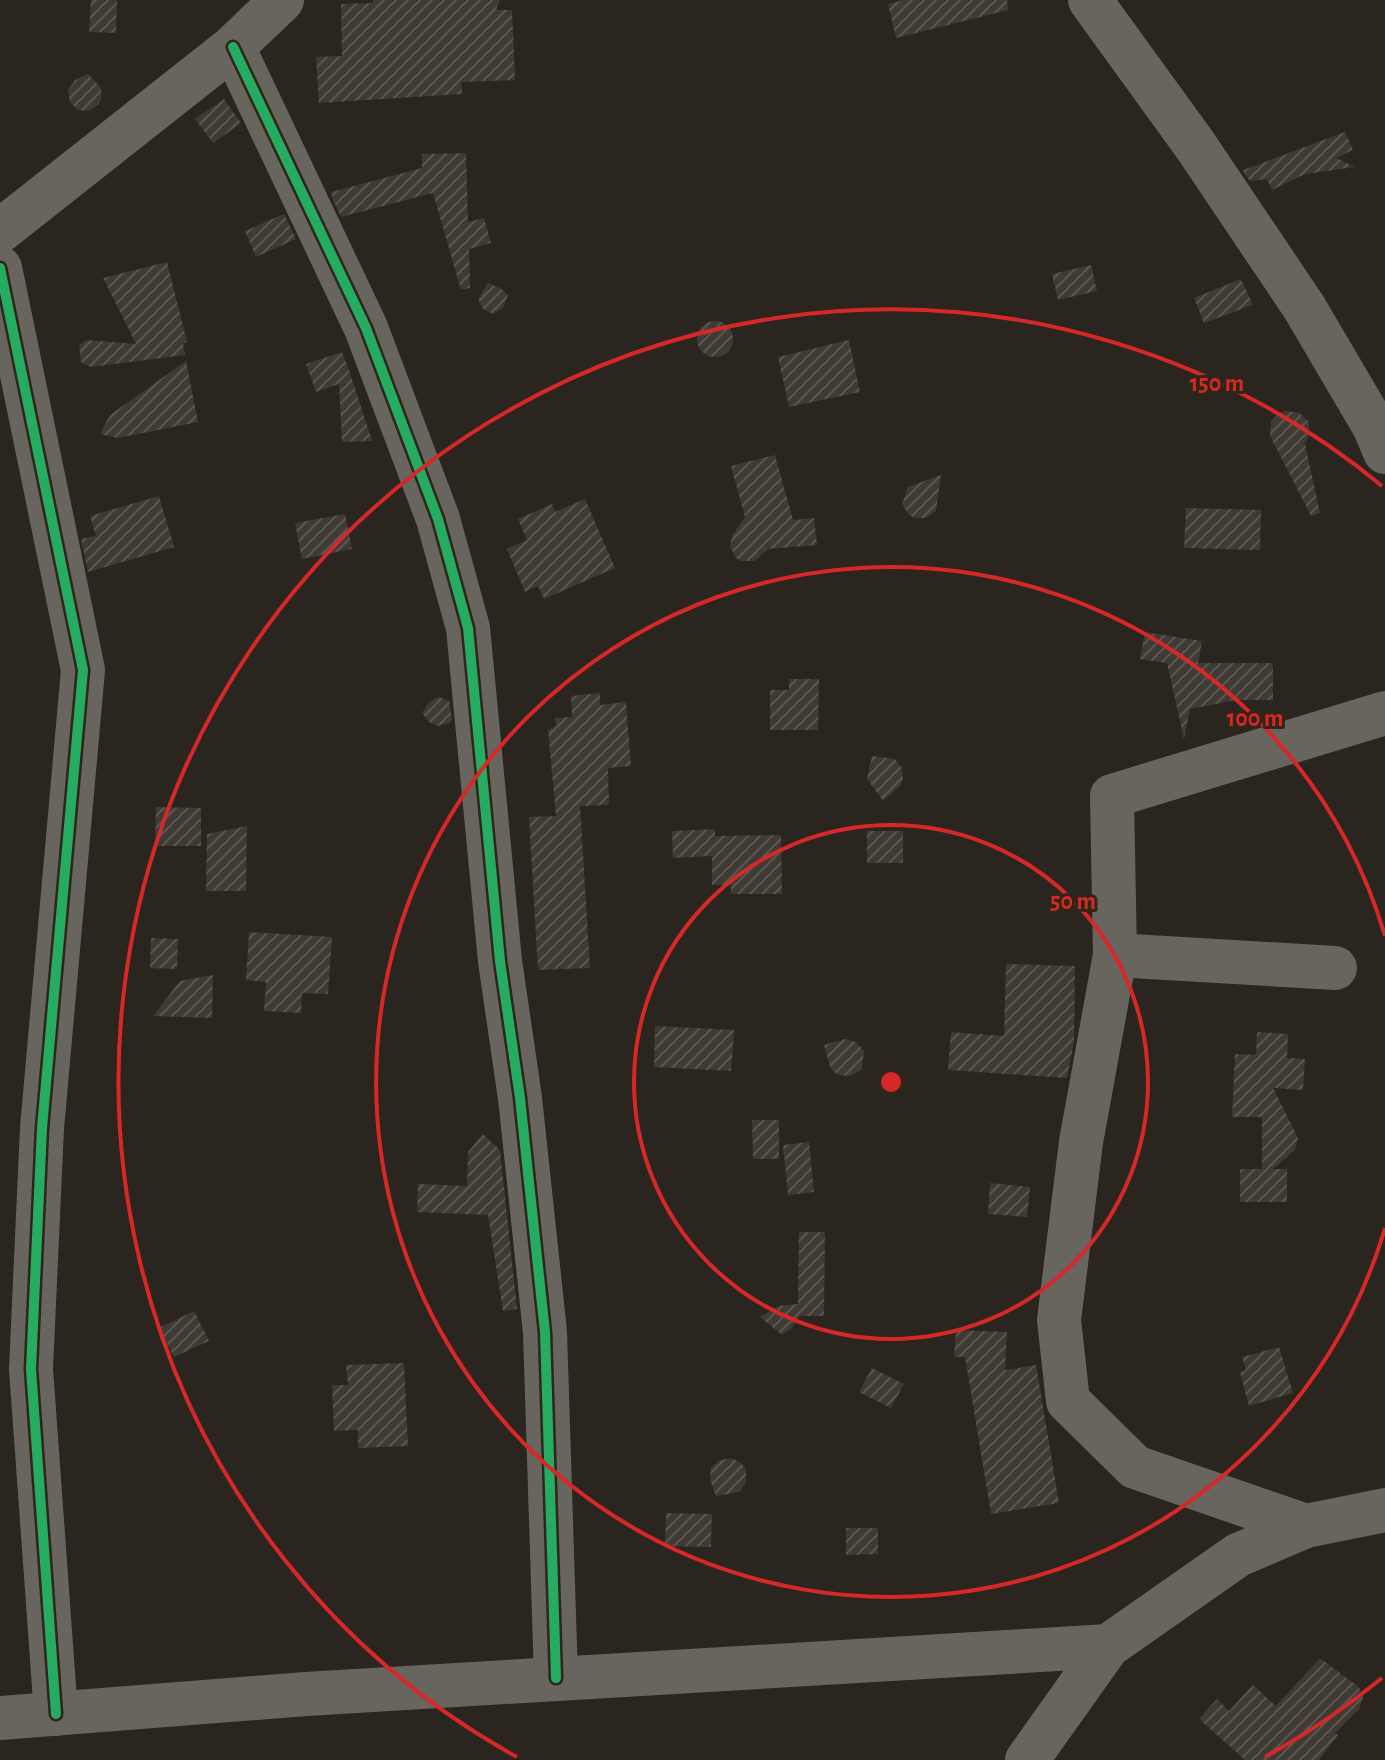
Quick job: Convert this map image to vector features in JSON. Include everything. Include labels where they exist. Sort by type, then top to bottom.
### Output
[{"type":"street","points":[[0,231],[233,47],[282,0]]},
{"type":"street","points":[[1090,0],[1195,145],[1304,307],[1374,426],[1385,452]]},
{"type":"street","points":[[233,47],[366,328],[438,519],[468,628],[500,961],[520,1098],[545,1332],[556,1678]]},
{"type":"street","points":[[0,268],[83,670],[42,1128],[31,1369],[56,1714]]},
{"type":"street","points":[[1306,1526],[1135,1467],[1068,1401],[1059,1320],[1081,1142],[1115,955],[1112,796],[1385,713]]},
{"type":"street","points":[[1115,955],[1335,968]]},
{"type":"street","points":[[1027,1760],[1108,1646],[1238,1555],[1306,1526],[1385,1510]]},
{"type":"street","points":[[0,1718],[556,1678],[1108,1646]]},
{"type":"building","points":[[91,0],[117,0],[116,33],[89,32]]},
{"type":"building","points":[[373,0],[500,0],[496,10],[512,10],[515,80],[461,82],[462,94],[319,103],[316,57],[342,56],[341,4],[373,3]]},
{"type":"building","points":[[903,0],[1007,0],[1008,10],[896,38],[888,4]]},
{"type":"building","points":[[88,74],[101,88],[101,99],[89,111],[78,110],[70,102],[68,90],[75,80]]},
{"type":"building","points":[[224,99],[241,123],[213,143],[195,119]]},
{"type":"building","points":[[1345,132],[1353,150],[1336,158],[1355,167],[1305,174],[1272,190],[1267,179],[1250,181],[1244,173],[1243,170]]},
{"type":"building","points":[[466,153],[468,222],[484,218],[491,243],[469,249],[470,288],[461,290],[433,193],[341,217],[333,200],[331,192],[422,168],[422,154]]},
{"type":"building","points":[[284,214],[296,239],[256,257],[245,231]]},
{"type":"building","points":[[167,262],[187,342],[183,343],[185,355],[91,367],[81,362],[79,345],[87,340],[136,344],[103,278]]},
{"type":"building","points":[[1091,265],[1097,291],[1058,300],[1052,274]]},
{"type":"building","points":[[1241,279],[1253,305],[1204,323],[1194,298]]},
{"type":"building","points":[[488,283],[508,295],[503,308],[493,314],[483,309],[478,299]]},
{"type":"building","points":[[715,321],[728,326],[733,339],[728,352],[715,357],[702,352],[697,339],[702,326]]},
{"type":"building","points":[[849,340],[860,392],[789,407],[778,357]]},
{"type":"building","points":[[342,352],[372,441],[342,442],[339,384],[316,392],[306,364]]},
{"type":"building","points":[[186,361],[198,422],[118,438],[100,434],[110,415]]},
{"type":"building","points":[[1279,413],[1299,413],[1309,422],[1309,436],[1305,444],[1320,513],[1311,516],[1270,436],[1271,422]]},
{"type":"building","points":[[775,455],[793,520],[814,518],[817,545],[769,549],[754,561],[741,561],[730,547],[732,536],[745,517],[731,466]]},
{"type":"building","points":[[941,475],[936,511],[926,518],[914,518],[908,514],[902,504],[908,487]]},
{"type":"building","points":[[159,496],[174,547],[88,572],[81,539],[96,536],[90,516]]},
{"type":"building","points":[[585,499],[615,568],[544,599],[538,586],[525,592],[507,549],[527,540],[518,519],[552,504],[555,512]]},
{"type":"building","points":[[1186,508],[1261,510],[1260,550],[1184,548]]},
{"type":"building","points":[[345,514],[352,549],[302,559],[295,523]]},
{"type":"building","points":[[1145,632],[1202,641],[1198,663],[1273,663],[1273,700],[1236,700],[1190,709],[1184,739],[1167,663],[1140,659]]},
{"type":"building","points":[[789,679],[819,679],[818,730],[770,730],[770,690],[789,690]]},
{"type":"building","points":[[600,693],[600,705],[626,702],[631,766],[608,768],[609,805],[580,806],[590,968],[538,970],[529,817],[556,816],[548,730],[556,726],[555,718],[572,717],[571,696]]},
{"type":"building","points":[[439,697],[449,701],[452,718],[450,723],[438,726],[430,723],[422,713],[429,702]]},
{"type":"building","points":[[872,756],[895,759],[902,768],[900,786],[883,801],[867,779]]},
{"type":"building","points":[[156,807],[201,808],[201,846],[155,846]]},
{"type":"building","points":[[247,826],[246,891],[206,891],[207,834]]},
{"type":"building","points":[[715,829],[715,836],[781,835],[782,894],[731,894],[731,885],[712,885],[712,856],[673,858],[672,831]]},
{"type":"building","points":[[867,831],[903,831],[903,863],[867,863]]},
{"type":"building","points":[[249,932],[332,937],[328,994],[302,993],[301,1013],[264,1011],[266,982],[246,980]]},
{"type":"building","points":[[151,938],[178,939],[177,969],[150,968]]},
{"type":"building","points":[[1006,964],[1075,966],[1074,1041],[1067,1078],[948,1070],[951,1032],[1004,1036]]},
{"type":"building","points":[[213,975],[212,1018],[153,1016],[180,981]]},
{"type":"building","points":[[655,1026],[734,1030],[731,1071],[654,1067]]},
{"type":"building","points":[[1257,1032],[1288,1034],[1287,1058],[1305,1059],[1303,1090],[1273,1088],[1298,1138],[1295,1150],[1273,1169],[1287,1169],[1287,1202],[1240,1202],[1240,1169],[1262,1169],[1262,1117],[1232,1117],[1235,1054],[1256,1055]]},
{"type":"building","points":[[845,1039],[856,1042],[864,1051],[862,1069],[851,1076],[834,1072],[824,1045]]},
{"type":"building","points":[[752,1120],[779,1120],[779,1159],[753,1159]]},
{"type":"building","points":[[483,1134],[500,1150],[517,1309],[503,1311],[488,1215],[417,1212],[418,1184],[467,1186],[468,1152]]},
{"type":"building","points":[[809,1142],[814,1192],[788,1195],[783,1145]]},
{"type":"building","points":[[990,1183],[1030,1187],[1027,1217],[988,1214]]},
{"type":"building","points":[[799,1232],[825,1232],[824,1316],[800,1316],[792,1328],[782,1335],[760,1317],[778,1306],[798,1304]]},
{"type":"building","points":[[194,1311],[209,1341],[174,1357],[159,1328]]},
{"type":"building","points":[[956,1330],[1007,1332],[1005,1370],[1036,1365],[1059,1503],[991,1514],[965,1357],[954,1357]]},
{"type":"building","points":[[1279,1347],[1293,1393],[1249,1406],[1240,1372],[1246,1370],[1242,1357]]},
{"type":"building","points":[[404,1363],[408,1446],[358,1448],[358,1430],[334,1431],[332,1385],[348,1385],[346,1365]]},
{"type":"building","points":[[872,1368],[904,1384],[891,1408],[859,1392]]},
{"type":"building","points":[[732,1458],[746,1470],[746,1482],[739,1492],[716,1496],[710,1480],[711,1468],[720,1460]]},
{"type":"building","points":[[666,1513],[712,1514],[711,1547],[665,1546]]},
{"type":"building","points":[[846,1528],[878,1528],[878,1554],[846,1555]]},
{"type":"building","points":[[1320,1658],[1359,1687],[1363,1698],[1359,1709],[1335,1733],[1338,1735],[1319,1760],[1245,1760],[1199,1719],[1217,1699],[1229,1711],[1253,1685],[1276,1706]]},
{"type":"cycle path","points":[[233,47],[366,328],[438,519],[468,628],[500,961],[520,1098],[545,1332],[556,1678]]},
{"type":"cycle path","points":[[0,268],[83,670],[42,1128],[31,1369],[56,1714]]}]
